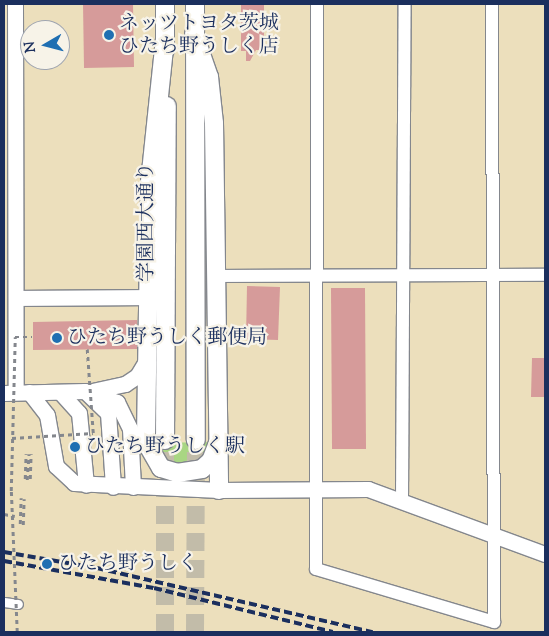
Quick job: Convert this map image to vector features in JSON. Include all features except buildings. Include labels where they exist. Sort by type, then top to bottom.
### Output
[{"type":"main road","name":"学園西大通り","points":[[165,4],[169,166],[165,440]]},
{"type":"main road","points":[[195,4],[196,440]]},
{"type":"main road","points":[[194,34],[209,77],[214,123],[219,440],[218,490]]},
{"type":"main road","points":[[165,39],[150,182],[146,442],[151,457],[161,468],[190,473],[211,461],[219,440]]},
{"type":"street","points":[[15,4],[10,102],[17,298],[16,392]]},
{"type":"street","points":[[317,4],[316,274],[318,490],[316,569],[494,622],[492,4]]},
{"type":"street","points":[[402,500],[405,4]]},
{"type":"street","points":[[216,276],[404,272],[492,276],[545,274]]},
{"type":"street","points":[[17,298],[149,297]]},
{"type":"street","points":[[16,392],[85,392],[124,384],[136,376],[148,356]]},
{"type":"street","points":[[16,392],[47,415],[60,473],[68,480],[86,485],[113,487],[218,490],[368,488],[545,554]]},
{"type":"street","points":[[60,392],[79,413],[86,485]]},
{"type":"street","points":[[85,392],[108,413],[113,487]]},
{"type":"street","points":[[85,392],[117,402],[127,418],[132,487]]},
{"type":"street","points":[[4,602],[18,604]]},
{"type":"path","points":[[17,632],[18,604],[12,438],[14,337],[32,337]]},
{"type":"path","points":[[12,438],[93,433],[87,349]]},
{"type":"path","points":[[28,480],[28,454],[28,480]]},
{"type":"path","points":[[22,525],[23,499]]},
{"type":"path","points":[[4,514],[15,516]]},
{"type":"green space","points":[[211,442],[201,458],[178,464],[162,456],[154,443]]},
{"type":"tunnel","points":[[165,440],[165,632]]},
{"type":"tunnel","points":[[195,632],[196,440]]},
{"type":"railway","points":[[4,552],[97,568],[373,632]]},
{"type":"railway","points":[[4,561],[154,588],[333,632]]},
{"type":"place","name":"ネッツトヨタ茨城 ひたち野うしく店","points":[[109,35]]},
{"type":"place","name":"ひたち野うしく郵便局","points":[[57,338]]},
{"type":"place","name":"ひたち野うしく駅","points":[[75,447]]},
{"type":"place","name":"ひたち野うしく","points":[[47,564]]}]
